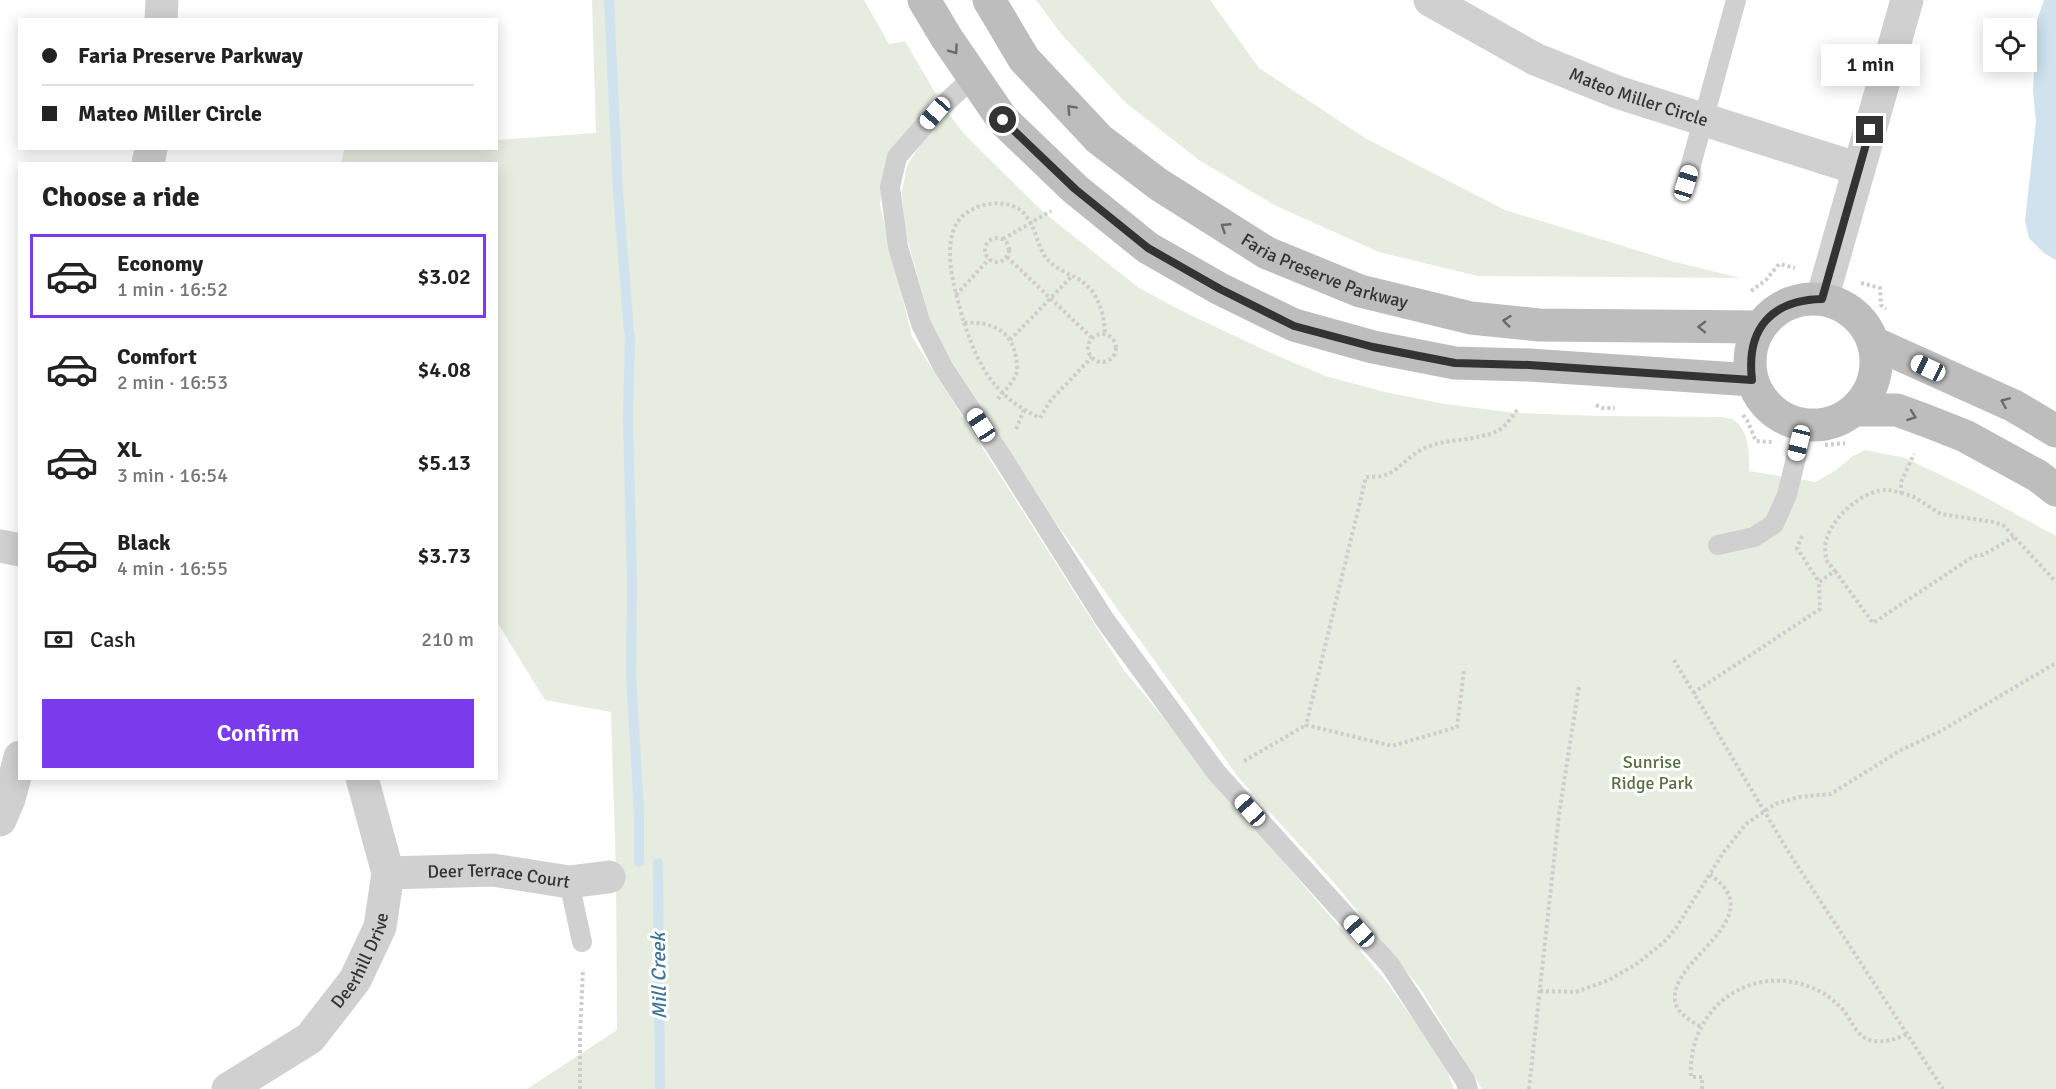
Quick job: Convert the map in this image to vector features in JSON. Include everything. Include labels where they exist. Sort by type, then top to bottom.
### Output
[{"type":"street","points":[[161,18],[162,0]]},
{"type":"street","points":[[924,0],[946,37],[1003,120],[1075,189],[1148,248],[1220,289],[1294,326],[1373,347],[1455,363],[1529,365],[1752,380]]},
{"type":"street","name":"Faria Preserve Parkway","points":[[988,0],[1024,59],[1099,139],[1158,184],[1267,253],[1360,291],[1471,318],[1539,325],[1760,327]]},
{"type":"street","points":[[1822,299],[1907,0]]},
{"type":"street","name":"Mateo Miller Circle","points":[[1448,4],[1535,59],[1617,92],[1858,170]]},
{"type":"street","points":[[1804,299],[1822,299],[1839,304],[1855,313],[1866,327],[1874,343],[1877,361],[1874,379],[1867,396],[1855,410],[1839,420],[1822,425],[1804,425],[1790,421],[1766,405],[1752,380],[1750,362],[1753,344],[1760,327],[1772,314],[1787,304],[1804,299]]},
{"type":"street","points":[[1874,343],[2014,406],[2056,431]]},
{"type":"street","points":[[1855,410],[1897,410],[1965,436],[2038,476],[2056,490]]},
{"type":"street","points":[[0,546],[18,550]]},
{"type":"street","points":[[0,820],[9,799],[18,765]]},
{"type":"street","name":"Deerhill Drive","points":[[228,1089],[310,1038],[355,980],[380,927],[388,873],[363,780]]},
{"type":"street","name":"Deer Terrace Court","points":[[388,873],[493,870],[569,882],[609,877]]},
{"type":"lane","points":[[1686,183],[1736,0]]},
{"type":"lane","points":[[973,77],[935,113],[897,157],[890,187],[898,247],[921,324],[943,367],[1105,620],[1219,775],[1390,965],[1465,1080],[1468,1089]]},
{"type":"lane","points":[[1718,545],[1754,537],[1774,524],[1787,495],[1804,425]]},
{"type":"lane","points":[[569,882],[582,942]]},
{"type":"path","points":[[1092,357],[1051,400],[1040,418],[1011,402],[995,387],[980,361],[964,323],[956,295],[951,266],[950,237],[959,217],[979,206],[993,202],[1018,208],[1031,223],[1048,261],[1087,286],[1101,304],[1105,334]]},
{"type":"path","points":[[1003,239],[1009,249],[1006,257],[996,262],[988,259],[984,252],[986,244],[995,237],[1003,239],[1052,211]]},
{"type":"path","points":[[1006,257],[1092,338]]},
{"type":"path","points":[[956,295],[988,259]]},
{"type":"path","points":[[1010,340],[1072,276]]},
{"type":"path","points":[[964,323],[979,322],[995,326],[1010,340],[1017,364],[1016,376],[981,425]]},
{"type":"path","points":[[1105,334],[1109,336],[1115,343],[1116,352],[1106,362],[1092,357],[1088,350],[1092,338],[1105,334]]},
{"type":"path","points":[[1306,725],[1366,477],[1384,475],[1397,468],[1412,453],[1429,446],[1455,439],[1480,436],[1501,429],[1518,409]]},
{"type":"path","points":[[1901,493],[1901,482],[1914,454]]},
{"type":"path","points":[[2014,537],[1983,555],[1974,556],[1873,623],[1826,560],[1825,543],[1832,527],[1857,501],[1883,490],[1891,490],[1914,497],[1941,514],[2003,525],[2056,582]]},
{"type":"path","points":[[1693,693],[1820,609],[1819,582],[1797,548],[1805,530]]},
{"type":"path","points":[[1819,582],[1835,571]]},
{"type":"path","points":[[1674,660],[1764,812],[1942,1089]]},
{"type":"path","points":[[1540,991],[1576,992],[1609,980],[1626,971],[1665,941],[1676,928],[1723,853],[1746,824],[1774,804],[1799,797],[1831,794],[1899,751],[1939,732],[2056,663]]},
{"type":"path","points":[[1219,775],[1306,725],[1392,746],[1457,727],[1464,671]]},
{"type":"path","points":[[1529,1089],[1559,814],[1579,686]]},
{"type":"path","points":[[1700,1026],[1679,1010],[1675,996],[1679,982],[1723,927],[1729,909],[1728,894],[1725,888],[1710,875]]},
{"type":"path","points":[[580,1089],[582,942]]},
{"type":"path","points":[[1702,1089],[1702,1077],[1692,1077],[1691,1067],[1692,1053],[1700,1026],[1714,1009],[1736,991],[1755,982],[1796,982],[1825,995],[1844,1012],[1857,1031],[1868,1040],[1888,1041],[1907,1034]]},
{"type":"green space","points":[[592,0],[864,0],[889,44],[905,41],[936,94],[891,152],[884,176],[880,205],[912,337],[1123,669],[1274,851],[1386,981],[1444,1063],[1454,1089],[527,1089],[617,1030],[616,873],[611,712],[545,700],[498,624],[498,162],[341,162],[344,150],[498,150],[498,140],[596,133]]},
{"type":"green space","points":[[1036,0],[1210,0],[1259,68],[1365,138],[1505,210],[1675,262],[1740,278],[1478,276],[1379,252],[1274,205],[1199,160],[1126,103],[1062,35]]},
{"type":"green space","name":"Sunrise Ridge Park","points":[[948,113],[965,135],[1043,212],[1139,288],[1186,313],[1325,376],[1385,392],[1445,404],[1516,413],[1729,418],[1740,425],[1746,437],[1749,471],[1816,482],[1865,450],[1905,458],[1970,489],[2056,536],[2056,1089],[1482,1089],[1420,988],[1337,886],[1238,777],[1058,526],[934,334],[904,228],[902,191],[907,166],[923,140]]},
{"type":"water","points":[[2044,0],[2056,0],[2056,260],[2044,253],[2029,238],[2025,221],[2036,121],[2033,91],[2034,72],[2037,72],[2037,20]]},
{"type":"waterway","points":[[609,0],[618,193],[629,331]]},
{"type":"waterway","points":[[630,336],[628,418],[632,584],[631,675],[639,813],[639,862]]},
{"type":"waterway","name":"Mill Creek","points":[[658,863],[660,1089]]},
{"type":"route","points":[[1003,120],[1075,189],[1148,248],[1220,289],[1294,326],[1373,347],[1455,363],[1529,365],[1752,380],[1750,362],[1753,344],[1760,327],[1772,314],[1787,304],[1804,299],[1822,299],[1870,130]]}]
